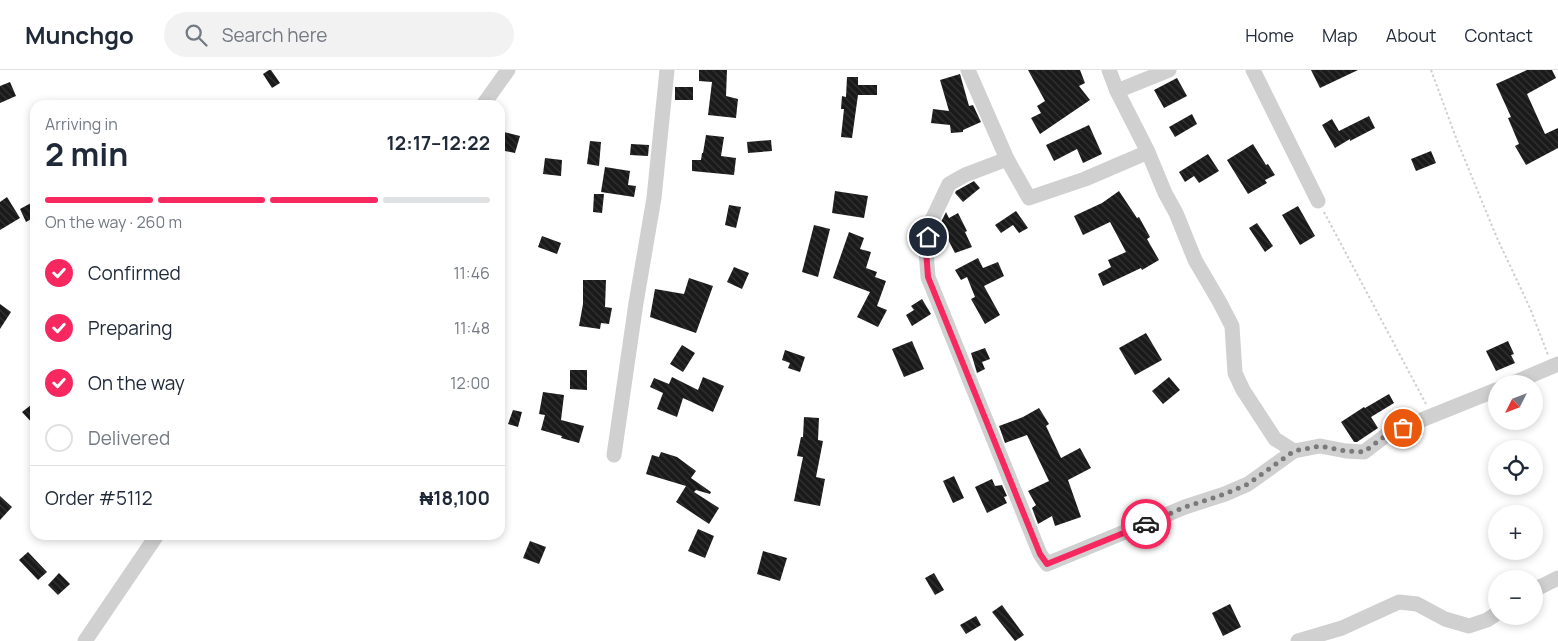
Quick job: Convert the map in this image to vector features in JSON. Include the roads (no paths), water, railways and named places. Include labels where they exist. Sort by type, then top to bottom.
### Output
[{"type":"street","points":[[487,100],[508,70]]},
{"type":"street","points":[[614,455],[636,303],[654,198],[667,70]]},
{"type":"street","points":[[968,70],[1007,159],[1029,198],[1085,178],[1148,152]]},
{"type":"street","points":[[1109,70],[1117,91],[1176,213],[1195,260],[1232,326],[1235,373],[1239,382],[1274,439],[1294,451]]},
{"type":"street","points":[[1117,91],[1169,70]]},
{"type":"street","points":[[1253,70],[1318,201]]},
{"type":"street","points":[[1007,159],[965,175],[949,184],[930,224],[926,250],[928,277],[1040,554],[1047,564],[1185,507],[1225,494],[1248,484],[1294,451],[1320,446],[1364,452],[1389,433],[1488,393]]},
{"type":"street","points":[[1532,375],[1555,365]]},
{"type":"street","points":[[85,641],[154,540]]},
{"type":"street","points":[[1543,586],[1558,578]]},
{"type":"street","points":[[1298,641],[1342,628],[1399,602],[1416,604],[1445,618],[1470,626],[1488,619]]}]
